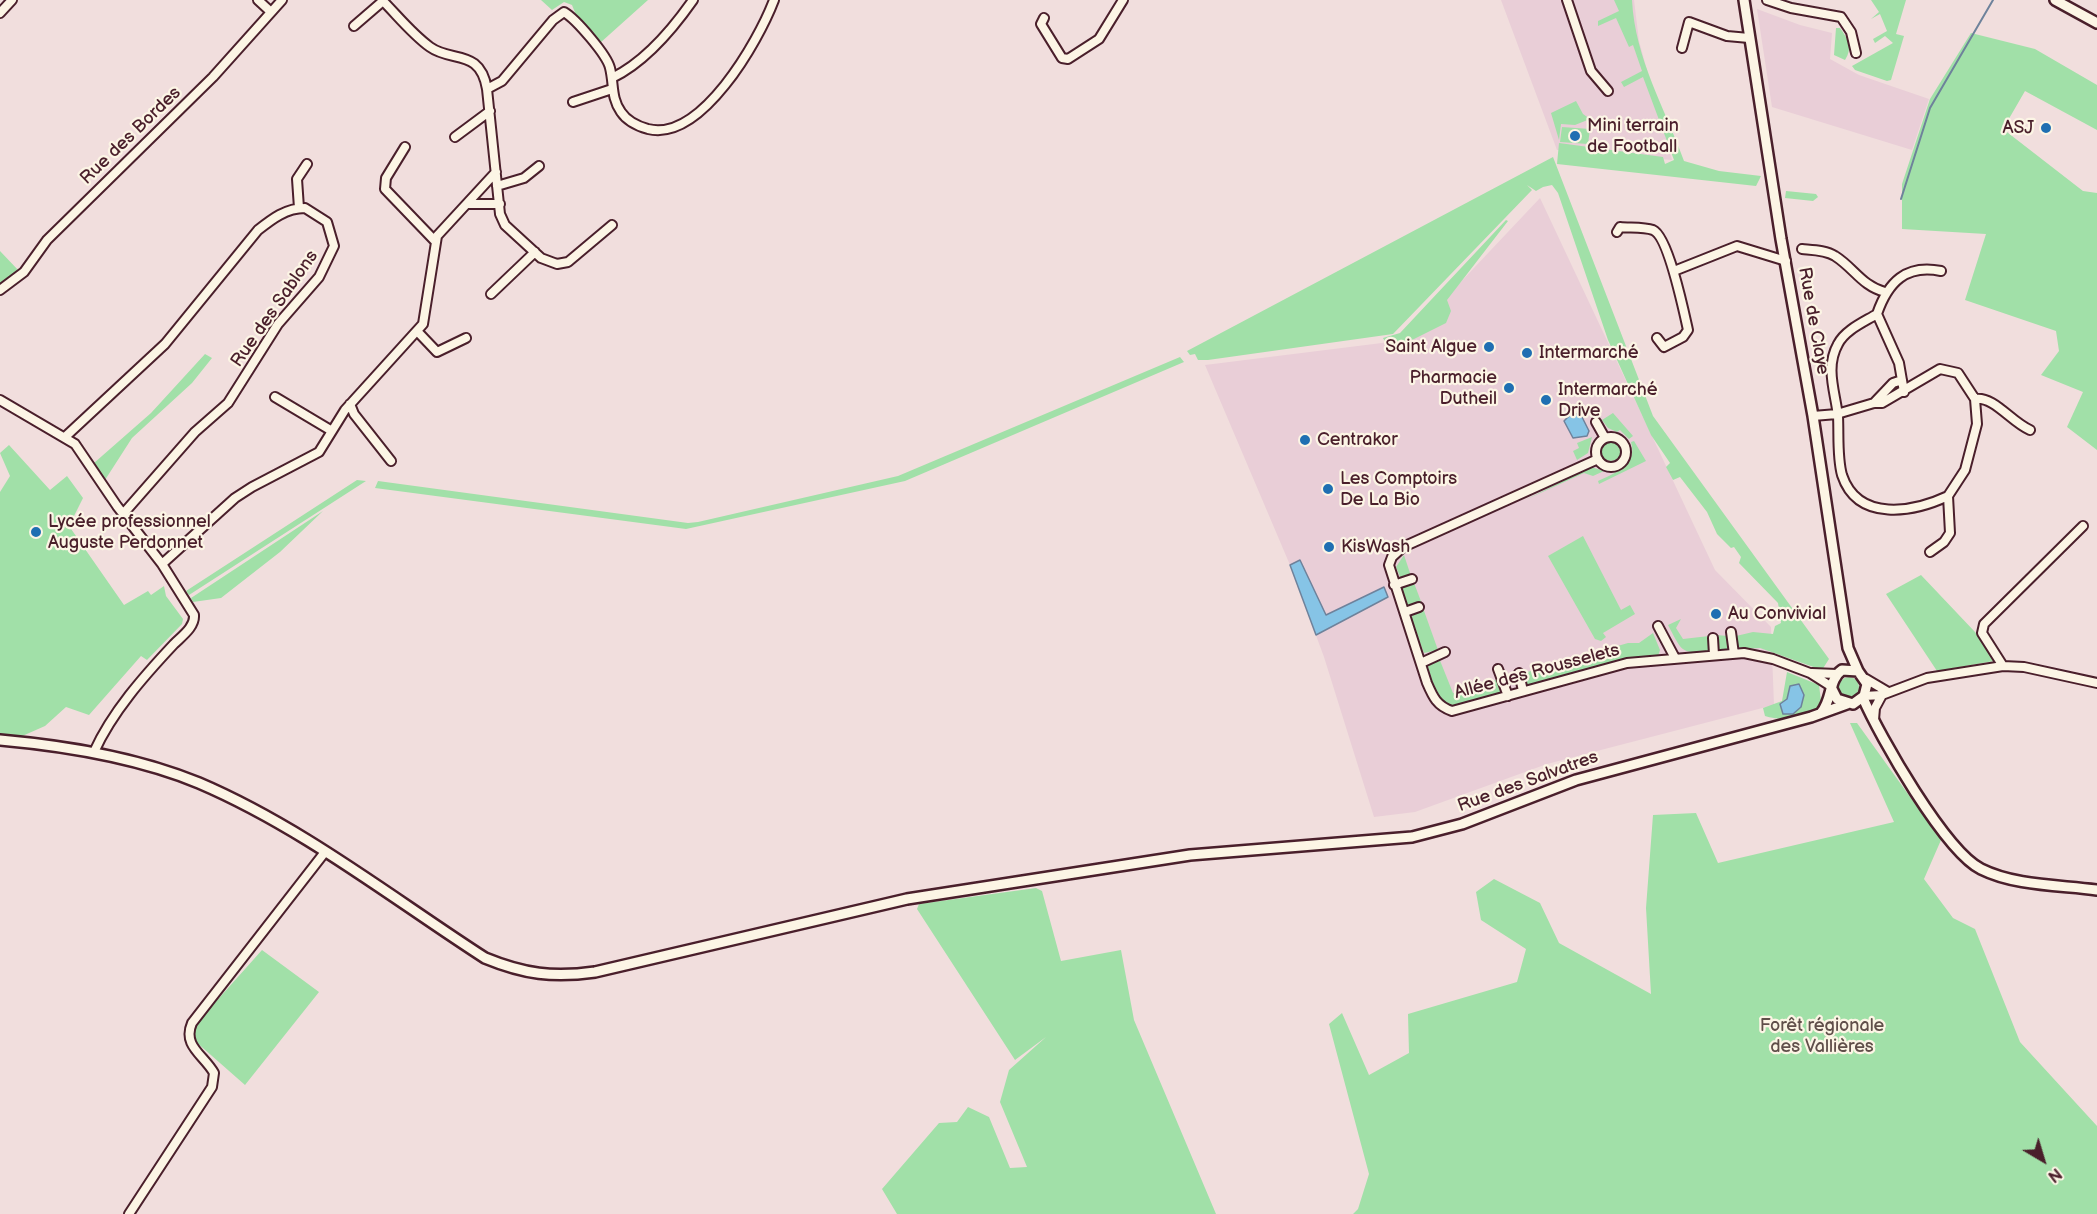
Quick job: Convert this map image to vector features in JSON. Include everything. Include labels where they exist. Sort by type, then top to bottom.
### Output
[{"type":"street","points":[[0,13],[12,0]]},
{"type":"street","points":[[258,0],[271,12]]},
{"type":"street","name":"Rue des Bordes","points":[[0,291],[24,272],[47,240],[213,77],[282,0]]},
{"type":"street","points":[[612,78],[624,72],[665,37],[693,0]]},
{"type":"street","points":[[487,88],[502,81],[553,20],[564,12],[605,56],[612,78],[612,89],[621,113],[640,127],[656,131],[675,128],[693,118],[743,60],[760,33],[774,0]]},
{"type":"street","points":[[1044,18],[1041,24],[1062,58],[1068,59],[1099,39],[1123,0]]},
{"type":"street","points":[[1567,0],[1591,71],[1608,91]]},
{"type":"street","name":"Rue de Claye","points":[[1744,0],[1813,416],[1848,648],[1858,671]]},
{"type":"street","points":[[1767,0],[1791,8],[1841,17],[1851,32],[1856,53]]},
{"type":"street","points":[[2055,0],[2097,23]]},
{"type":"street","points":[[354,26],[382,1],[430,47],[465,57],[481,71],[487,88],[497,186],[505,225],[535,252],[550,263],[562,264],[576,256],[612,225]]},
{"type":"street","points":[[1682,48],[1689,22],[1727,36],[1749,38]]},
{"type":"street","points":[[573,102],[612,89]]},
{"type":"street","points":[[455,137],[490,111]]},
{"type":"street","points":[[405,147],[386,178],[385,189],[435,242]]},
{"type":"street","points":[[65,437],[165,344],[258,230],[285,212],[298,208],[297,179],[307,164]]},
{"type":"street","points":[[497,186],[524,178],[539,166]]},
{"type":"street","points":[[162,564],[235,498],[319,452],[350,404],[417,331],[426,314],[435,242],[440,232],[496,172]]},
{"type":"street","points":[[467,204],[500,204]]},
{"type":"street","name":"Rue des Sablons","points":[[123,514],[195,432],[228,403],[278,324],[327,265],[334,246],[332,232],[327,222],[317,214],[298,208]]},
{"type":"street","points":[[1617,232],[1620,227],[1653,230],[1658,235],[1674,271],[1688,330],[1683,337],[1664,347],[1657,339]]},
{"type":"street","points":[[1674,271],[1737,246],[1786,261]]},
{"type":"street","points":[[1802,249],[1835,256],[1862,282],[1885,292]]},
{"type":"street","points":[[491,294],[535,252]]},
{"type":"street","points":[[1813,416],[1838,414],[1874,403],[1882,404],[1940,369],[1958,373],[1975,399],[1977,424],[1960,481],[1948,496],[1928,506],[1905,511],[1881,510],[1856,496],[1842,475],[1838,414],[1830,362],[1839,342],[1856,326],[1877,314],[1885,292],[1900,278],[1913,271],[1927,268],[1941,271]]},
{"type":"street","points":[[1877,314],[1899,363],[1904,392]]},
{"type":"street","points":[[417,331],[437,352],[466,338]]},
{"type":"street","points":[[1874,403],[1893,383],[1902,380]]},
{"type":"street","points":[[275,397],[332,431]]},
{"type":"street","points":[[1975,399],[1982,398],[1991,402],[2017,425],[2030,430]]},
{"type":"street","points":[[0,400],[65,437],[81,452],[123,514],[162,564],[191,610],[194,622],[148,672],[103,734],[94,752]]},
{"type":"street","points":[[350,404],[354,414],[391,461]]},
{"type":"street","points":[[1596,422],[1605,438],[1598,445],[1598,459]]},
{"type":"street","name":"Allée des Rousselets","points":[[1605,438],[1614,437],[1622,441],[1626,449],[1624,459],[1613,467],[1604,465],[1598,459],[1399,550],[1389,565],[1431,699],[1441,708],[1452,711],[1627,663],[1734,654],[1759,654],[1810,673],[1832,688]]},
{"type":"street","points":[[1930,552],[1944,542],[1950,533],[1948,496]]},
{"type":"street","points":[[2003,666],[1982,633],[1984,624],[2083,526]]},
{"type":"street","points":[[1394,585],[1412,579]]},
{"type":"street","points":[[1405,612],[1419,607]]},
{"type":"street","points":[[1658,626],[1675,658]]},
{"type":"street","points":[[1731,632],[1734,654]]},
{"type":"street","points":[[1713,638],[1714,655]]},
{"type":"street","name":"Rue de Claye","points":[[1840,672],[1848,648]]},
{"type":"street","points":[[1421,663],[1445,652]]},
{"type":"street","points":[[1850,704],[1863,697],[1885,694],[1928,678],[2003,666],[2024,667],[2097,684]]},
{"type":"street","points":[[1498,669],[1508,696]]},
{"type":"street","points":[[1819,714],[1829,702],[1832,688],[1840,672],[1858,671],[1885,694]]},
{"type":"street","name":"Allée des Rousselets","points":[[1810,673],[1840,672]]},
{"type":"street","points":[[1519,673],[1523,691]]},
{"type":"street","points":[[1866,679],[1867,688],[1863,697],[1875,723],[1933,818],[1964,858],[1981,869],[2008,879],[2097,890]]},
{"type":"street","points":[[1832,688],[1837,699],[1850,704],[1875,723]]},
{"type":"street","points":[[1875,723],[1875,708],[1885,694]]},
{"type":"street","name":"Rue des Salvatres","points":[[0,740],[94,752],[199,784],[241,803],[325,852],[485,958],[509,968],[561,976],[594,972],[907,899],[1190,855],[1380,841],[1436,831],[1586,777],[1850,704]]},
{"type":"street","points":[[129,1214],[212,1087],[214,1073],[209,1063],[190,1044],[187,1034],[192,1023],[325,852]]},
{"type":"shaded area","points":[[1501,0],[1634,0],[1639,41],[1672,160],[1557,150]]},
{"type":"shaded area","points":[[1757,9],[1800,25],[1832,33],[1830,59],[1859,75],[1929,99],[1912,150],[1772,107]]},
{"type":"shaded area","points":[[1540,198],[1715,570],[1771,627],[1774,705],[1547,764],[1415,812],[1374,817],[1324,657],[1290,565],[1205,365],[1406,340]]},
{"type":"green space","points":[[541,0],[648,0],[600,43],[578,20],[572,5],[564,2],[552,10]]},
{"type":"green space","points":[[1614,0],[1632,0],[1634,22],[1645,63],[1684,161],[1719,171],[1761,176],[1756,186],[1557,164],[1559,143],[1663,157],[1665,164],[1674,160],[1643,77],[1624,87],[1621,82],[1642,71],[1633,45],[1629,47],[1616,18],[1598,26],[1598,21],[1619,11]]},
{"type":"green space","points":[[1871,0],[1906,0],[1896,34],[1904,36],[1891,80],[1887,81],[1855,70],[1852,66],[1893,43],[1885,36],[1875,43],[1873,39],[1887,31],[1880,14],[1871,19],[1879,12]]},
{"type":"green space","points":[[1836,28],[1840,28],[1849,44],[1845,60],[1834,55]]},
{"type":"green space","points":[[1971,33],[2035,49],[2097,85],[2097,130],[2025,91],[2003,129],[2083,191],[2097,193],[2097,450],[2067,427],[2083,392],[2041,375],[2059,351],[2056,331],[1965,300],[1986,234],[1902,229],[1902,184],[1930,99]]},
{"type":"green space","points":[[1576,101],[1583,114],[1590,119],[1575,125],[1561,124],[1559,140],[1551,113]]},
{"type":"green space","name":"Mini terrain de Football","points":[[1562,127],[1590,129],[1588,144],[1560,142]]},
{"type":"green space","points":[[1553,157],[1653,416],[1829,659],[1822,670],[1760,648],[1742,649],[1736,645],[1736,636],[1753,632],[1773,634],[1775,626],[1781,623],[1778,603],[1739,563],[1741,557],[1734,547],[1731,548],[1717,534],[1707,512],[1680,477],[1673,480],[1666,467],[1670,463],[1651,435],[1608,340],[1558,193],[1552,185],[1536,191],[1527,185],[1532,190],[1393,334],[1208,360],[1198,360],[1195,354],[1190,355],[1187,351]]},
{"type":"green space","points":[[1786,191],[1816,194],[1818,197],[1813,201],[1785,198]]},
{"type":"green space","points":[[1506,220],[1508,221],[1447,300],[1451,311],[1446,323],[1390,351],[1383,338],[1400,333]]},
{"type":"green space","points":[[0,251],[19,271],[0,284]]},
{"type":"green space","points":[[205,354],[212,358],[192,383],[132,438],[105,480],[94,463],[151,413]]},
{"type":"green space","points":[[1180,357],[1184,362],[905,481],[686,529],[375,488],[378,481],[688,523],[698,522],[898,476]]},
{"type":"green space","points":[[1613,413],[1633,436],[1629,439],[1620,430],[1617,432],[1608,428],[1602,420]]},
{"type":"green space","points":[[1592,437],[1588,453],[1577,460],[1573,451],[1579,448],[1577,443]]},
{"type":"green space","points":[[1611,441],[1618,444],[1621,451],[1618,458],[1611,461],[1604,458],[1601,451],[1604,444]]},
{"type":"green space","points":[[1634,441],[1646,461],[1599,484],[1598,481],[1624,467],[1631,457],[1631,442]]},
{"type":"green space","name":"Lycée professionnel Auguste Perdonnet","points":[[9,445],[50,490],[67,476],[83,498],[69,526],[124,605],[148,591],[151,595],[164,586],[166,596],[183,619],[182,624],[147,660],[141,656],[89,715],[66,707],[45,726],[20,737],[0,734],[0,492],[10,476],[0,453]]},
{"type":"green space","points":[[1591,467],[1604,471],[1593,476],[1584,473],[1525,500]]},
{"type":"green space","points":[[357,480],[366,481],[189,595],[186,591]]},
{"type":"green space","points":[[323,511],[280,552],[221,598],[193,602],[191,598]]},
{"type":"green space","points":[[1583,536],[1621,610],[1630,605],[1635,614],[1603,633],[1606,637],[1601,641],[1595,639],[1548,556]]},
{"type":"green space","points":[[1404,555],[1411,576],[1401,579],[1396,567]]},
{"type":"green space","points":[[1921,575],[1975,632],[1994,661],[1937,671],[1886,594]]},
{"type":"green space","points":[[1414,583],[1422,604],[1407,608],[1401,588]]},
{"type":"green space","points":[[1423,608],[1438,650],[1424,653],[1411,618],[1414,613]]},
{"type":"green space","points":[[1681,619],[1676,628],[1683,639],[1709,636],[1710,652],[1693,652],[1683,649],[1668,625]]},
{"type":"green space","points":[[1653,633],[1660,650],[1658,656],[1617,662],[1533,685],[1527,684],[1524,673],[1628,643],[1639,643]]},
{"type":"green space","points":[[1716,635],[1728,636],[1729,649],[1718,650]]},
{"type":"green space","points":[[1439,658],[1453,693],[1458,694],[1498,679],[1503,694],[1456,708],[1449,705],[1436,691],[1427,664]]},
{"type":"green space","points":[[1787,672],[1819,685],[1821,701],[1824,702],[1819,708],[1797,718],[1780,719],[1765,716],[1763,708],[1782,701]]},
{"type":"green space","points":[[1849,677],[1856,680],[1859,687],[1856,694],[1849,697],[1842,694],[1839,687],[1842,680]]},
{"type":"green space","name":"Forêt régionale des Vallières","points":[[1850,723],[1857,723],[1941,840],[1924,879],[1953,918],[1975,929],[2020,1042],[2097,1126],[2097,1214],[1353,1214],[1358,1209],[1369,1174],[1329,1024],[1342,1013],[1369,1075],[1409,1053],[1408,1014],[1517,982],[1526,949],[1481,920],[1476,892],[1494,879],[1540,903],[1559,943],[1651,994],[1646,908],[1653,815],[1696,813],[1718,863],[1894,822]]},
{"type":"green space","points":[[1036,888],[1042,891],[1061,961],[1121,950],[1134,1020],[1216,1214],[897,1214],[882,1189],[939,1123],[957,1122],[968,1107],[989,1117],[1010,1168],[1027,1167],[1000,1102],[1009,1070],[1046,1037],[1015,1060],[917,909],[919,904]]},
{"type":"green space","points":[[262,950],[319,992],[245,1085],[187,1034]]},
{"type":"water","points":[[1580,413],[1589,431],[1587,436],[1573,438],[1564,421],[1570,415]]},
{"type":"water","points":[[1300,560],[1326,615],[1384,587],[1388,597],[1316,635],[1290,565]]},
{"type":"water","points":[[1799,684],[1804,695],[1801,707],[1793,714],[1783,714],[1780,704],[1787,699],[1790,686]]},
{"type":"waterway","points":[[1901,199],[1930,108],[1993,0]]},
{"type":"place","name":"ASJ","points":[[2046,128]]},
{"type":"place","name":"Mini terrain de Football","points":[[1575,136]]},
{"type":"place","name":"Saint Algue","points":[[1489,347]]},
{"type":"place","name":"Intermarché","points":[[1527,353]]},
{"type":"place","name":"Pharmacie Dutheil","points":[[1509,388]]},
{"type":"place","name":"Intermarché Drive","points":[[1546,400]]},
{"type":"place","name":"Centrakor","points":[[1305,440]]},
{"type":"place","name":"Les Comptoirs De La Bio","points":[[1328,489]]},
{"type":"place","name":"Lycée professionnel Auguste Perdonnet","points":[[36,532]]},
{"type":"place","name":"KisWash","points":[[1329,547]]},
{"type":"place","name":"Au Convivial","points":[[1716,614]]}]
